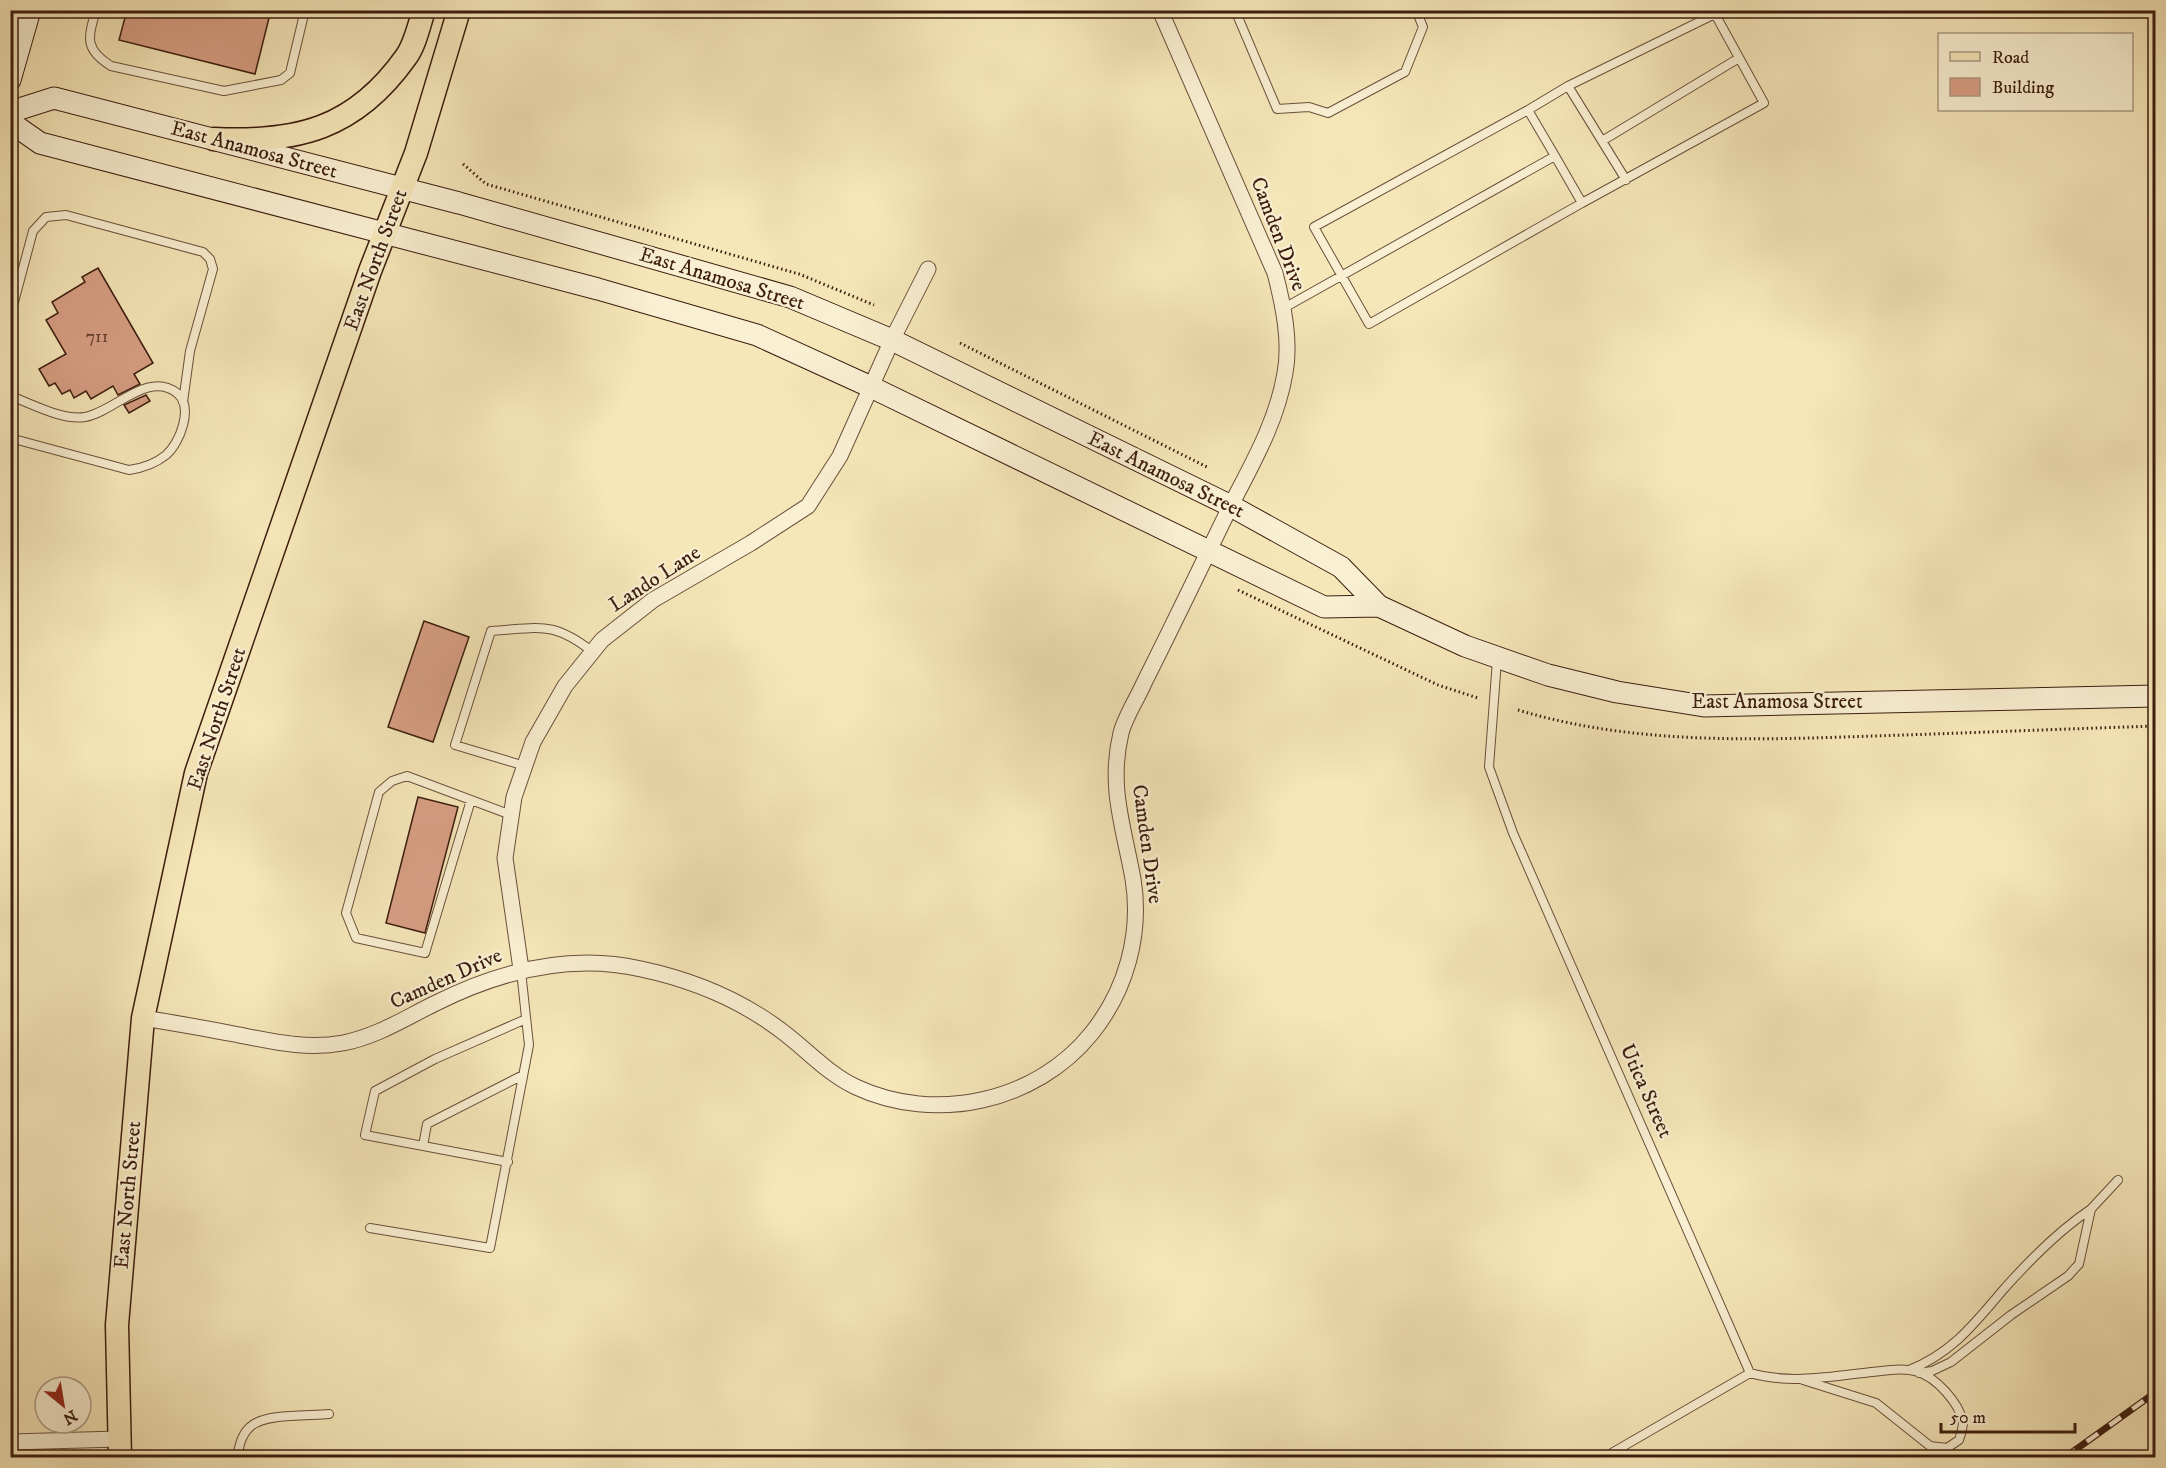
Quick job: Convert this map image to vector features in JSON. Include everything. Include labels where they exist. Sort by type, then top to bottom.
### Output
[{"type":"main road","points":[[10,80],[30,10]]},
{"type":"main road","points":[[214,139],[245,141],[303,135],[346,116],[371,97],[407,56],[424,10]]},
{"type":"main road","name":"East North Street","points":[[120,1448],[117,1325],[143,1018],[196,773],[384,233],[416,153],[459,10]]},
{"type":"main road","name":"East Anamosa Street","points":[[10,111],[54,98],[402,188],[790,297],[892,340],[1231,506],[1341,567],[1379,606],[1465,646],[1548,675],[1617,692],[1704,706],[2156,696]]},
{"type":"main road","name":"East Anamosa Street","points":[[10,122],[40,143],[598,289],[757,335],[871,387],[1208,553],[1324,607],[1379,606]]},
{"type":"street","name":"Camden Drive","points":[[143,1018],[292,1046],[342,1043],[367,1037],[463,990],[521,969],[552,965],[601,964],[635,967],[681,978],[729,997],[852,1086],[895,1100],[921,1104],[978,1102],[1001,1096],[1052,1070],[1073,1053],[1093,1032],[1120,986],[1129,964],[1136,905],[1119,819],[1116,787],[1121,731],[1268,433],[1286,371],[1284,308],[1275,273],[1160,10]]},
{"type":"street","name":"Lando Lane","points":[[521,969],[505,858],[511,815],[514,797],[533,742],[565,686],[602,640],[653,600],[751,543],[808,506],[840,456],[892,340],[928,269]]},
{"type":"street","points":[[10,1442],[120,1448]]},
{"type":"lane","points":[[96,10],[89,34],[91,48],[111,66],[224,91],[281,81],[290,73],[305,10]]},
{"type":"lane","points":[[1235,10],[1277,109],[1309,107],[1328,113],[1405,72],[1423,27],[1416,10]]},
{"type":"lane","points":[[1715,14],[1739,58],[1764,103],[1369,324],[1340,277],[1314,227],[1568,86],[1715,14]]},
{"type":"lane","points":[[1602,141],[1739,58]]},
{"type":"lane","points":[[1568,86],[1626,180]]},
{"type":"lane","points":[[1528,110],[1582,203]]},
{"type":"lane","points":[[1284,308],[1555,156]]},
{"type":"lane","points":[[10,317],[33,231],[46,217],[66,215],[202,252],[210,259],[213,269],[190,351],[181,434],[168,454],[147,467],[129,470],[105,466],[10,438]]},
{"type":"lane","points":[[10,396],[63,415],[82,418],[101,413],[146,387],[160,387],[176,393],[183,402]]},
{"type":"lane","points":[[525,766],[455,745],[491,631],[551,627],[571,635],[593,652]]},
{"type":"lane","name":"Utica Street","points":[[1497,657],[1489,767],[1513,832],[1750,1373]]},
{"type":"lane","points":[[471,800],[425,953],[356,938],[346,913],[379,792],[392,781],[407,777],[471,800],[511,815]]},
{"type":"lane","points":[[370,1228],[490,1248],[529,1045],[521,969]]},
{"type":"lane","points":[[508,1162],[365,1135],[375,1091],[444,1055],[526,1019]]},
{"type":"lane","points":[[423,1146],[427,1124],[523,1075]]},
{"type":"lane","points":[[1905,1371],[1940,1356],[1963,1337],[2024,1268],[2091,1209],[2118,1180]]},
{"type":"lane","points":[[1603,1458],[1750,1373],[1771,1379],[1803,1380],[1889,1370],[1932,1371],[1951,1362],[2011,1315],[2068,1276],[2079,1264],[2091,1209]]},
{"type":"lane","points":[[1803,1380],[1876,1403],[1930,1446],[1947,1448],[1959,1440],[1963,1424],[1958,1408],[1942,1389],[1919,1372]]},
{"type":"lane","points":[[237,1458],[241,1441],[250,1427],[263,1419],[329,1414]]},
{"type":"path","points":[[463,164],[486,184],[799,274],[874,305]]},
{"type":"path","points":[[960,343],[1207,467]]},
{"type":"path","points":[[1238,590],[1438,685],[1478,698]]},
{"type":"path","points":[[1518,710],[1558,722],[1644,735],[1738,740],[2156,726]]},
{"type":"building","points":[[127,10],[271,10],[255,74],[119,40]]},
{"type":"building","points":[[98,268],[153,363],[134,374],[140,384],[118,395],[113,386],[91,399],[86,391],[74,398],[70,390],[62,394],[55,383],[49,386],[39,369],[66,354],[46,320],[58,313],[52,302],[85,282],[82,277]]},
{"type":"building","points":[[146,395],[150,401],[129,413],[124,405]]},
{"type":"building","points":[[424,621],[469,637],[433,742],[388,727]]},
{"type":"building","points":[[418,797],[458,807],[425,933],[386,923]]},
{"type":"railway","points":[[2064,1458],[2156,1392]]}]
